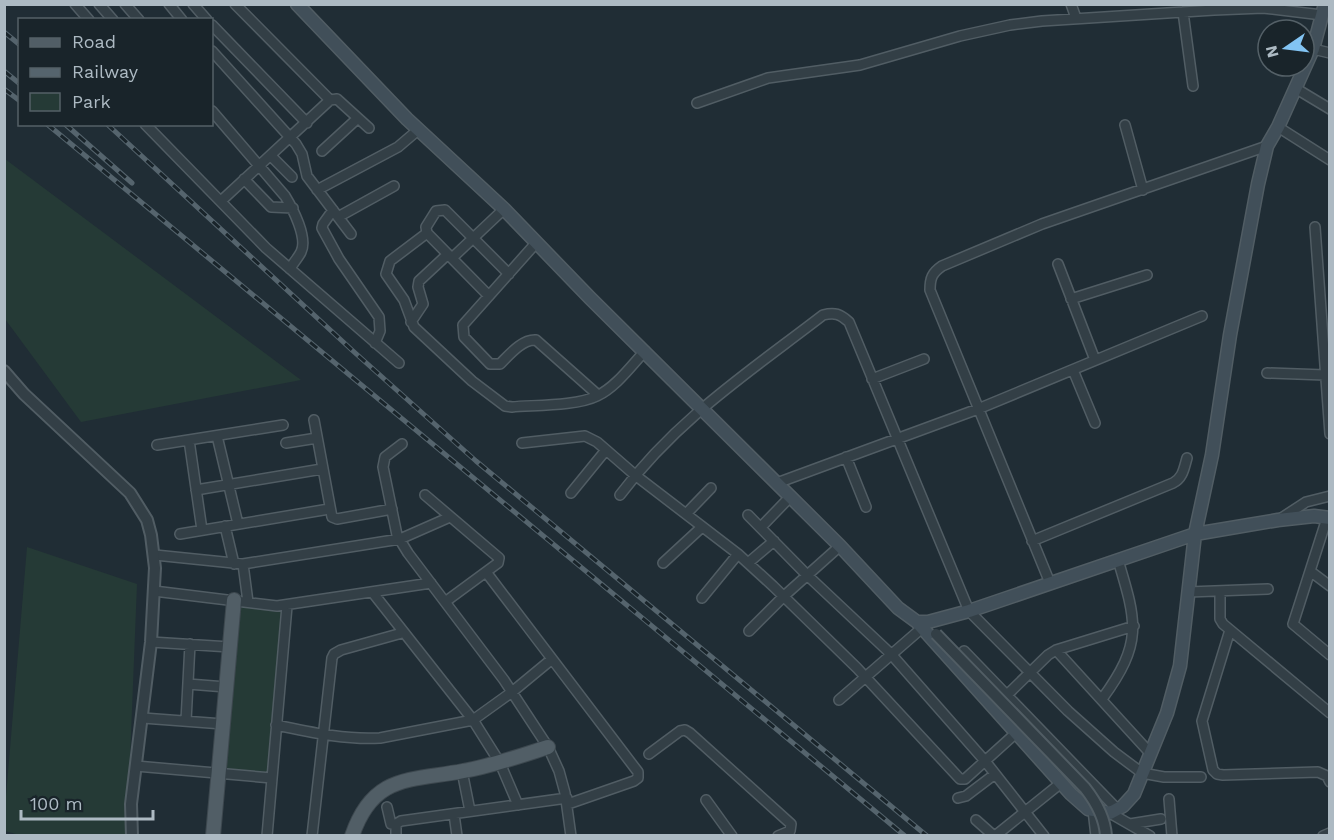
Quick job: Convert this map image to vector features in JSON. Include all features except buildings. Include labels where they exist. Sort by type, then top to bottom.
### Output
[{"type":"main road","points":[[298,5],[418,130],[504,209],[840,546],[898,608],[922,624],[1061,783],[1088,809],[1093,810],[1114,811],[1123,806],[1134,794],[1167,713],[1180,666],[1195,534],[1212,455],[1230,335],[1258,184],[1267,146],[1299,78]]},
{"type":"main road","points":[[1316,35],[1323,10]]},
{"type":"main road","points":[[922,624],[1050,584],[1195,534],[1278,520],[1314,516],[1328,518]]},
{"type":"main road","points":[[213,836],[230,647],[241,601]]},
{"type":"main road","points":[[352,836],[359,818],[373,799],[392,784],[407,779],[500,763],[548,747]]},
{"type":"street","points":[[75,4],[87,18]]},
{"type":"street","points":[[99,4],[111,18]]},
{"type":"street","points":[[125,4],[137,18]]},
{"type":"street","points":[[168,4],[180,18]]},
{"type":"street","points":[[193,4],[205,18]]},
{"type":"street","points":[[236,4],[330,100]]},
{"type":"street","points":[[1071,4],[1076,18]]},
{"type":"street","points":[[697,103],[768,78],[860,65],[960,36],[1010,25],[1076,18],[1183,12],[1194,8],[1323,10]]},
{"type":"street","points":[[1183,12],[1193,86]]},
{"type":"street","points":[[213,26],[307,123]]},
{"type":"street","points":[[213,52],[291,138],[302,154],[307,176],[351,234]]},
{"type":"street","points":[[1295,88],[1329,109]]},
{"type":"street","points":[[220,201],[330,100],[337,99],[369,128]]},
{"type":"street","points":[[213,112],[293,208],[303,245],[290,269]]},
{"type":"street","points":[[322,151],[358,118]]},
{"type":"street","points":[[1125,125],[1143,190]]},
{"type":"street","points":[[147,126],[290,269],[399,363]]},
{"type":"street","points":[[1278,127],[1329,160]]},
{"type":"street","points":[[317,190],[398,147],[418,130]]},
{"type":"street","points":[[1050,584],[930,290],[930,279],[933,272],[942,266],[1042,224],[1267,146]]},
{"type":"street","points":[[270,156],[291,177]]},
{"type":"street","points":[[244,179],[271,207],[293,208]]},
{"type":"street","points":[[375,343],[380,331],[379,317],[339,259],[322,228],[323,224],[335,214],[394,186]]},
{"type":"street","points":[[489,296],[427,232],[426,227],[436,211],[442,209],[509,274]]},
{"type":"street","points":[[411,322],[423,304],[418,286],[419,281],[504,209]]},
{"type":"street","points":[[1315,227],[1329,434]]},
{"type":"street","points":[[427,232],[390,261],[386,274],[404,300],[411,322],[472,381],[505,406],[577,401],[598,395],[619,379],[645,351]]},
{"type":"street","points":[[536,243],[462,325],[464,337],[490,364],[500,364],[524,343],[530,339],[536,340],[598,395]]},
{"type":"street","points":[[1058,264],[1095,360]]},
{"type":"street","points":[[1071,299],[1147,274]]},
{"type":"street","points":[[620,495],[668,439],[702,407],[823,315],[833,313],[841,315],[849,322],[969,610],[1068,711],[1114,752],[1142,772],[1164,777],[1201,777]]},
{"type":"street","points":[[777,483],[978,409],[1202,316]]},
{"type":"street","points":[[872,379],[924,358]]},
{"type":"street","points":[[1073,370],[1095,423]]},
{"type":"street","points":[[4,371],[24,394],[130,493],[147,520],[155,555],[154,591],[143,718],[130,817],[132,836]]},
{"type":"street","points":[[1267,373],[1325,375]]},
{"type":"street","points":[[314,420],[332,517],[337,519],[392,509]]},
{"type":"street","points":[[157,445],[283,425]]},
{"type":"street","points":[[217,436],[238,524]]},
{"type":"street","points":[[522,443],[591,437],[635,475],[738,554],[784,596],[960,779],[965,779],[1016,733]]},
{"type":"street","points":[[286,444],[317,438]]},
{"type":"street","points":[[189,440],[202,530]]},
{"type":"street","points":[[402,444],[384,460],[392,509],[400,539],[512,692],[548,747],[559,771],[567,801],[571,836]]},
{"type":"street","points":[[571,492],[606,450]]},
{"type":"street","points":[[846,457],[866,507]]},
{"type":"street","points":[[1032,541],[1179,480],[1184,472],[1186,458]]},
{"type":"street","points":[[196,490],[322,469]]},
{"type":"street","points":[[686,514],[711,488]]},
{"type":"street","points":[[424,495],[499,558],[498,563],[446,602]]},
{"type":"street","points":[[761,527],[790,496]]},
{"type":"street","points":[[1278,520],[1306,502],[1329,496]]},
{"type":"street","points":[[180,534],[329,508]]},
{"type":"street","points":[[748,515],[807,575],[891,654],[985,761],[1044,836]]},
{"type":"street","points":[[155,555],[238,564],[400,539],[450,517]]},
{"type":"street","points":[[1328,518],[1293,624],[1329,655]]},
{"type":"street","points":[[225,526],[238,564],[241,601]]},
{"type":"street","points":[[663,563],[702,526]]},
{"type":"street","points":[[748,563],[774,541]]},
{"type":"street","points":[[749,631],[840,546]]},
{"type":"street","points":[[702,598],[738,554]]},
{"type":"street","points":[[1102,699],[1124,666],[1130,650],[1134,627],[1129,597],[1118,560]]},
{"type":"street","points":[[1310,571],[1329,586]]},
{"type":"street","points":[[387,807],[391,824],[396,824],[401,821],[471,811],[567,801],[634,781],[639,775],[486,572]]},
{"type":"street","points":[[154,591],[286,606],[431,584]]},
{"type":"street","points":[[1188,592],[1269,589]]},
{"type":"street","points":[[373,592],[402,633],[473,720],[500,763],[518,805]]},
{"type":"street","points":[[1220,592],[1220,619],[1329,713]]},
{"type":"street","points":[[267,836],[286,606]]},
{"type":"street","points":[[839,700],[922,624],[936,634],[1085,788],[1096,802],[1105,827],[1099,835]]},
{"type":"street","points":[[1007,695],[1056,650],[1134,627]]},
{"type":"street","points":[[1230,630],[1202,721],[1213,770],[1223,775],[1318,772],[1329,777]]},
{"type":"street","points":[[312,836],[332,658],[341,650],[402,633]]},
{"type":"street","points":[[151,642],[230,647]]},
{"type":"street","points":[[186,721],[190,644]]},
{"type":"street","points":[[1056,650],[1150,753]]},
{"type":"street","points":[[964,651],[1114,811],[1150,836]]},
{"type":"street","points":[[276,725],[323,735],[380,738],[473,720],[552,659]]},
{"type":"street","points":[[188,684],[226,687]]},
{"type":"street","points":[[143,718],[223,724]]},
{"type":"street","points":[[649,754],[680,731],[685,730],[690,733],[790,824],[790,831],[778,836]]},
{"type":"street","points":[[136,766],[272,778]]},
{"type":"street","points":[[462,771],[471,811]]},
{"type":"street","points":[[958,798],[966,796],[995,774]]},
{"type":"street","points":[[976,820],[994,836],[1061,783]]},
{"type":"street","points":[[1169,799],[1172,836]]},
{"type":"street","points":[[706,800],[732,836]]},
{"type":"street","points":[[1093,810],[1099,835]]},
{"type":"street","points":[[454,814],[458,836]]},
{"type":"street","points":[[1130,824],[1161,819]]},
{"type":"street","points":[[396,824],[396,836]]},
{"type":"street","points":[[1323,836],[1329,834]]},
{"type":"green space","points":[[4,159],[301,380],[81,422],[5,319]]},
{"type":"green space","points":[[27,547],[137,584],[127,835],[23,836],[5,831]]},
{"type":"green space","points":[[234,600],[287,606],[272,778],[218,773]]},
{"type":"railway","points":[[4,32],[18,43]]},
{"type":"railway","points":[[4,71],[18,82]]},
{"type":"railway","points":[[4,89],[18,100]]},
{"type":"railway","points":[[49,126],[905,836]]},
{"type":"railway","points":[[67,126],[132,183]]},
{"type":"railway","points":[[109,126],[476,461],[927,836]]}]
